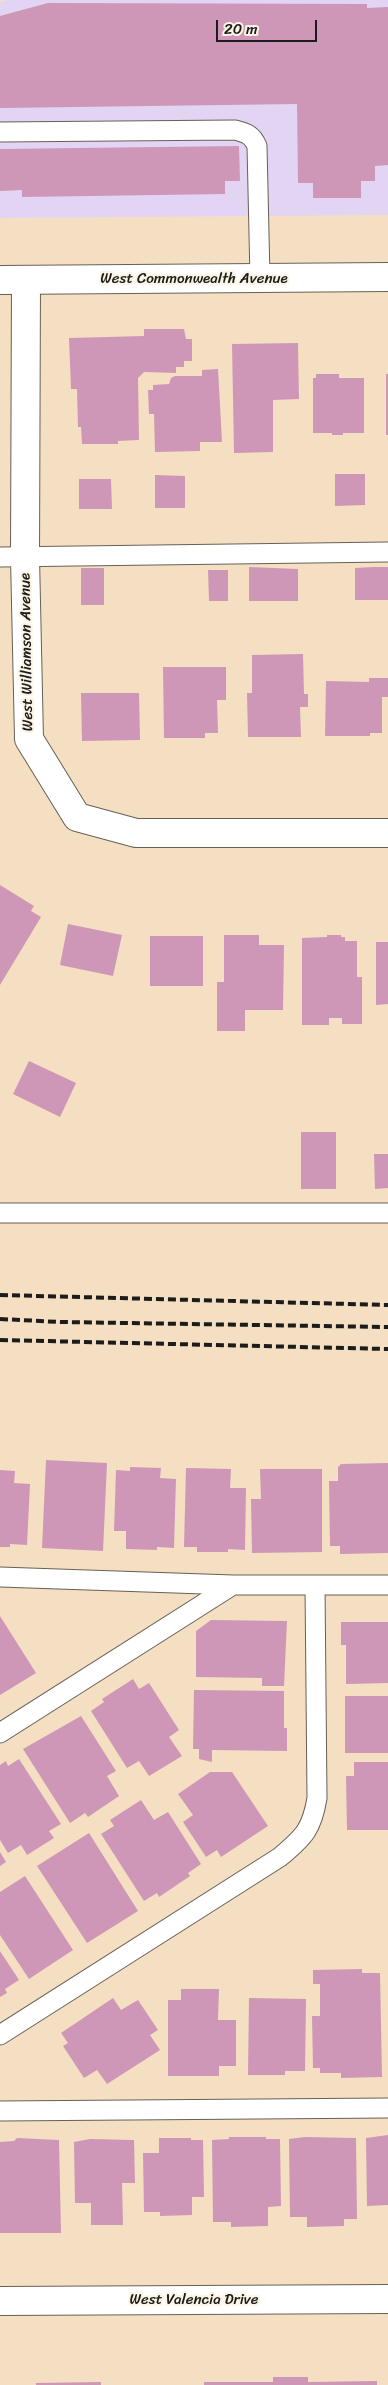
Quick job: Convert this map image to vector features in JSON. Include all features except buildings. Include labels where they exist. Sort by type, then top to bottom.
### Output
[{"type":"street","name":"West Commonwealth Avenue","points":[[13,280],[388,277]]},
{"type":"street","name":"West Williamson Avenue","points":[[13,280],[12,557],[29,739],[77,816],[136,833],[388,833]]},
{"type":"street","name":"West Valencia Drive","points":[[0,2301],[388,2299]]},
{"type":"lane","points":[[0,132],[235,130],[247,133],[253,138],[257,146],[260,278]]},
{"type":"lane","points":[[12,557],[388,552]]},
{"type":"lane","points":[[0,1213],[388,1213]]},
{"type":"lane","points":[[0,1576],[233,1586],[388,1585]]},
{"type":"lane","points":[[0,1732],[233,1586]]},
{"type":"lane","points":[[0,2035],[280,1857],[302,1838],[314,1818],[317,1798],[315,1586]]},
{"type":"lane","points":[[0,2112],[388,2108]]},
{"type":"shaded area","points":[[8,0],[388,0],[388,215],[0,218],[0,2]]},
{"type":"railway","points":[[0,1295],[388,1305]]},
{"type":"railway","points":[[0,1319],[60,1322],[388,1327]]},
{"type":"railway","points":[[0,1340],[388,1349]]}]
